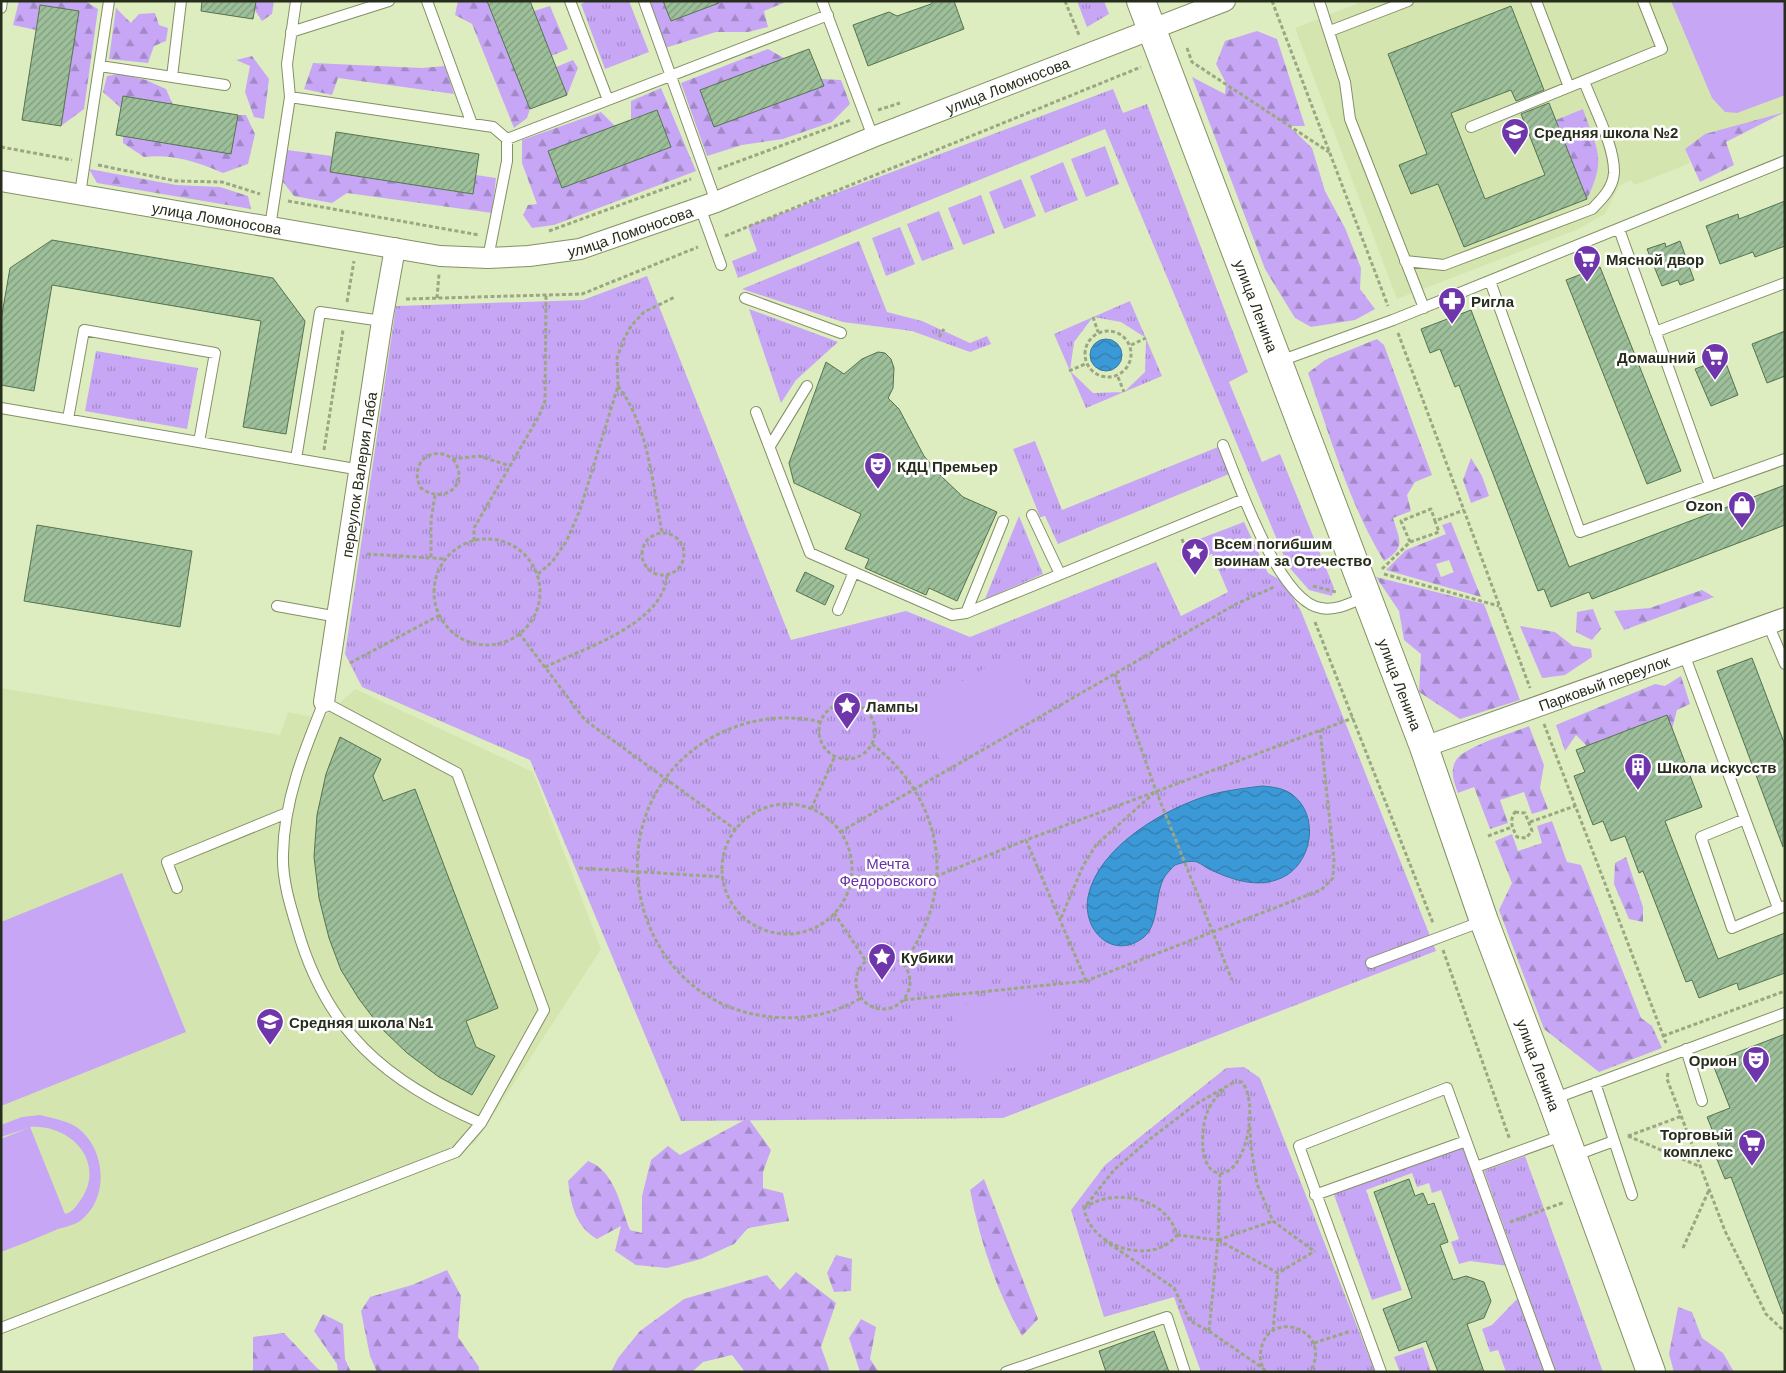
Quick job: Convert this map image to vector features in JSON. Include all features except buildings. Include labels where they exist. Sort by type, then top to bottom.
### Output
[{"type":"street","name":"улица Ленина","points":[[1141,1],[1424,747],[1484,921],[1552,1100],[1651,1372]]},
{"type":"street","name":"улица Ломоносова","points":[[1,181],[440,256],[488,258],[529,256],[580,249],[708,204],[873,137],[1225,1]]},
{"type":"street","name":"переулок Валерия Лаба","points":[[324,702],[361,470],[382,321],[388,298],[395,248]]},
{"type":"street","name":"Парковый переулок","points":[[1424,747],[1777,621]]},
{"type":"lane","points":[[1,8],[2,1]]},
{"type":"lane","points":[[80,194],[110,1]]},
{"type":"lane","points":[[172,77],[181,1]]},
{"type":"lane","points":[[270,227],[290,97],[287,64],[296,1]]},
{"type":"lane","points":[[291,32],[389,1]]},
{"type":"lane","points":[[427,1],[472,124]]},
{"type":"lane","points":[[570,1],[608,100]]},
{"type":"lane","points":[[644,1],[706,174],[712,241],[721,265]]},
{"type":"lane","points":[[822,1],[873,137]]},
{"type":"lane","points":[[1319,1],[1345,82],[1350,119],[1424,308]]},
{"type":"lane","points":[[1330,31],[1408,1]]},
{"type":"lane","points":[[1536,1],[1569,87]]},
{"type":"lane","points":[[1471,127],[1662,49],[1642,1]]},
{"type":"lane","points":[[507,139],[828,15]]},
{"type":"lane","points":[[100,66],[225,85]]},
{"type":"lane","points":[[1405,261],[1444,265],[1592,209],[1606,195],[1614,174],[1611,152],[1584,81]]},
{"type":"lane","points":[[290,97],[493,127],[507,139],[507,161],[488,258]]},
{"type":"lane","points":[[1279,361],[1424,308],[1785,162]]},
{"type":"lane","points":[[1619,229],[1710,485]]},
{"type":"lane","points":[[1490,281],[1580,532],[1785,459]]},
{"type":"lane","points":[[1655,332],[1785,283]]},
{"type":"lane","points":[[745,298],[841,333]]},
{"type":"lane","points":[[296,459],[320,312],[382,321]]},
{"type":"lane","points":[[68,419],[84,330],[215,352],[199,442]]},
{"type":"lane","points":[[770,446],[807,386]]},
{"type":"lane","points":[[1,408],[361,470]]},
{"type":"lane","points":[[756,412],[810,553],[952,615],[966,613],[1244,499]]},
{"type":"lane","points":[[1223,445],[1244,499],[1272,557],[1286,582],[1298,598],[1320,608],[1340,607],[1364,588]]},
{"type":"lane","points":[[1032,515],[1060,574]]},
{"type":"lane","points":[[966,613],[1003,521]]},
{"type":"lane","points":[[838,610],[854,572]]},
{"type":"lane","points":[[277,606],[338,617]]},
{"type":"lane","points":[[1777,621],[1785,664]]},
{"type":"lane","points":[[1684,654],[1745,819],[1781,907],[1732,928],[1701,837],[1745,819]]},
{"type":"lane","points":[[1,1328],[456,1152],[481,1123],[544,1010],[457,773],[324,702],[298,767],[287,813],[283,855],[289,903],[304,952],[340,1022],[364,1051],[398,1080],[440,1105],[481,1123]]},
{"type":"lane","points":[[177,888],[167,862],[287,813]]},
{"type":"lane","points":[[1370,963],[1484,921]]},
{"type":"lane","points":[[1552,1100],[1785,1013]]},
{"type":"lane","points":[[1686,1049],[1702,1101]]},
{"type":"lane","points":[[1595,1084],[1632,1194]]},
{"type":"lane","points":[[1381,1372],[1315,1195],[1299,1146],[1447,1088],[1550,1372]]},
{"type":"lane","points":[[1315,1195],[1466,1141]]},
{"type":"lane","points":[[1476,1167],[1514,1153],[1568,1145],[1614,1141]]},
{"type":"lane","points":[[1006,1372],[1167,1317],[1186,1372]]},
{"type":"path","points":[[1065,1],[1080,39]]},
{"type":"path","points":[[1272,1],[1537,708],[1671,1055],[1667,1079],[1709,1190],[1725,1231],[1766,1314],[1785,1332]]},
{"type":"path","points":[[1187,48],[1192,62],[1329,152]]},
{"type":"path","points":[[388,298],[398,300],[582,294],[1141,67]]},
{"type":"path","points":[[546,233],[902,102]]},
{"type":"path","points":[[1,147],[176,181],[222,182],[274,199],[492,237]]},
{"type":"path","points":[[474,540],[474,528],[539,416],[545,401],[546,295]]},
{"type":"path","points":[[537,574],[552,562],[566,542],[580,510],[618,386],[617,358],[631,326],[644,312],[675,297]]},
{"type":"path","points":[[1093,317],[1098,332]]},
{"type":"path","points":[[938,337],[944,329]]},
{"type":"path","points":[[1098,332],[1117,332],[1130,345],[1131,363],[1118,377],[1099,377],[1085,364],[1085,345],[1098,332]]},
{"type":"path","points":[[1130,345],[1146,338]]},
{"type":"path","points":[[1070,370],[1085,364]]},
{"type":"path","points":[[1118,377],[1124,392]]},
{"type":"path","points":[[618,386],[629,401],[638,420],[662,532]]},
{"type":"path","points":[[433,453],[447,455],[452,459],[459,471],[456,484],[446,494],[435,495],[421,488],[416,475],[417,467],[426,456],[433,453]]},
{"type":"path","points":[[452,459],[480,456],[510,466]]},
{"type":"path","points":[[431,558],[431,520],[435,495]]},
{"type":"path","points":[[1410,542],[1402,521],[1431,509],[1439,532],[1410,542],[1378,572],[1499,606]]},
{"type":"path","points":[[1435,521],[1464,510]]},
{"type":"path","points":[[1177,526],[1191,562]]},
{"type":"path","points":[[662,532],[675,536],[680,541],[685,554],[680,567],[667,575],[648,570],[642,557],[644,544],[649,538],[662,532]]},
{"type":"path","points":[[492,539],[507,542],[520,550],[530,561],[537,574],[540,589],[539,604],[533,618],[519,633],[497,644],[467,641],[454,633],[440,615],[434,594],[436,579],[446,559],[463,544],[474,540],[492,539]]},
{"type":"path","points":[[348,552],[446,559]]},
{"type":"path","points":[[545,667],[603,640],[647,614],[660,598],[667,575]]},
{"type":"path","points":[[840,832],[1236,604],[1286,582],[1337,592],[1364,588]]},
{"type":"path","points":[[1308,602],[1439,937],[1514,1153]]},
{"type":"path","points":[[350,664],[440,615]]},
{"type":"path","points":[[519,633],[585,720],[736,830]]},
{"type":"path","points":[[1114,674],[1156,791],[1232,980]]},
{"type":"path","points":[[851,703],[859,706],[872,718],[875,727],[872,744],[857,757],[835,756],[824,747],[820,738],[821,722],[826,713],[833,707],[851,703]]},
{"type":"path","points":[[821,722],[788,717],[744,724],[723,732],[703,743],[686,757],[666,779],[647,812],[640,833],[637,872],[640,900],[656,942],[683,977],[701,991],[720,1002],[741,1011],[785,1018],[830,1012],[861,998]]},
{"type":"path","points":[[851,877],[937,876],[1026,840],[1353,718]]},
{"type":"path","points":[[904,1000],[1086,981],[1320,890],[1333,878],[1334,860],[1320,730]]},
{"type":"path","points":[[872,744],[890,759],[915,789],[928,814],[934,836],[937,876],[933,903],[926,924],[903,963]]},
{"type":"path","points":[[811,809],[835,756]]},
{"type":"path","points":[[1060,918],[1096,845],[1156,791]]},
{"type":"path","points":[[795,804],[811,809],[831,821],[840,832],[851,856],[851,877],[846,896],[834,914],[818,926],[799,933],[779,933],[759,928],[742,916],[730,900],[723,877],[722,861],[728,841],[736,830],[756,812],[775,805],[795,804]]},
{"type":"path","points":[[1530,822],[1575,806]]},
{"type":"path","points":[[1515,812],[1525,813],[1530,822],[1532,830],[1526,838],[1517,837],[1512,827],[1511,819],[1515,812]]},
{"type":"path","points":[[1488,836],[1512,827]]},
{"type":"path","points":[[1026,840],[1086,981]]},
{"type":"path","points":[[579,868],[723,877]]},
{"type":"path","points":[[834,914],[866,961]]},
{"type":"path","points":[[878,955],[887,955],[903,963],[911,979],[910,988],[904,1000],[893,1008],[884,1010],[867,1005],[861,998],[855,981],[858,972],[866,961],[878,955]]},
{"type":"path","points":[[1663,1036],[1785,991]]},
{"type":"path","points":[[1220,1174],[1210,1168],[1204,1153],[1203,1133],[1208,1110],[1218,1095],[1236,1081]]},
{"type":"path","points":[[1084,1208],[1114,1170],[1150,1139],[1196,1104],[1236,1081],[1242,1082],[1245,1086],[1250,1111],[1250,1147],[1257,1184],[1273,1221],[1314,1251],[1278,1273]]},
{"type":"path","points":[[1220,1174],[1231,1169],[1239,1156],[1249,1126],[1250,1111]]},
{"type":"path","points":[[1614,1141],[1682,1116]]},
{"type":"path","points":[[1628,1136],[1701,1168]]},
{"type":"path","points":[[1209,1331],[1218,1240],[1220,1174]]},
{"type":"path","points":[[1683,1248],[1709,1190]]},
{"type":"path","points":[[1084,1208],[1104,1198],[1135,1198],[1159,1209],[1168,1216],[1174,1225],[1177,1235]]},
{"type":"path","points":[[1497,1226],[1571,1199]]},
{"type":"path","points":[[1084,1208],[1089,1226],[1100,1238],[1174,1288],[1190,1321],[1209,1331],[1265,1371]]},
{"type":"path","points":[[1218,1240],[1273,1221]]},
{"type":"path","points":[[1177,1235],[1218,1240],[1278,1273]]},
{"type":"path","points":[[1100,1238],[1135,1251],[1162,1249],[1170,1244],[1177,1235]]},
{"type":"path","points":[[1273,1331],[1278,1273]]},
{"type":"path","points":[[1265,1371],[1261,1361],[1262,1344],[1273,1331],[1292,1326],[1301,1330],[1314,1343],[1315,1362],[1310,1372]]},
{"type":"path","points":[[1314,1343],[1364,1327]]},
{"type":"shaded area","name":"Средняя школа №2","points":[[1364,1],[1785,1],[1785,112],[1685,149],[1690,163],[1635,185],[1631,180],[1619,186],[1605,214],[1576,230],[1397,299],[1295,28]]},
{"type":"shaded area","name":"Средняя школа №1","points":[[1,688],[280,735],[288,712],[322,719],[355,689],[533,772],[601,949],[475,1143],[1,1322]]},
{"type":"green space","points":[[19,1],[85,1],[98,9],[84,109],[61,126],[79,11],[40,5],[36,30],[13,25]]},
{"type":"green space","points":[[256,1],[274,1],[272,14],[262,21],[254,9]]},
{"type":"green space","points":[[458,1],[487,1],[530,109],[527,118],[514,128],[472,24],[455,15]]},
{"type":"green space","points":[[588,1],[629,1],[649,52],[605,69],[581,4]]},
{"type":"green space","points":[[649,1],[663,1],[671,21],[723,1],[788,1],[764,11],[768,27],[748,32],[716,32],[665,48]]},
{"type":"green space","points":[[1077,1],[1104,1],[1109,14],[1087,27]]},
{"type":"green space","points":[[1671,1],[1785,1],[1785,95],[1737,113],[1725,112],[1712,98]]},
{"type":"green space","points":[[550,6],[568,49],[551,56],[534,11]]},
{"type":"green space","points":[[116,8],[131,23],[139,14],[155,13],[159,25],[168,28],[166,41],[154,46],[148,63],[109,59]]},
{"type":"green space","points":[[1257,31],[1277,39],[1305,126],[1289,126],[1312,148],[1325,191],[1345,228],[1361,268],[1360,289],[1375,309],[1355,320],[1311,327],[1295,318],[1265,269],[1192,77],[1225,94],[1226,83],[1216,64],[1225,41]]},
{"type":"green space","points":[[768,49],[821,79],[841,80],[850,104],[832,122],[783,139],[742,145],[707,156],[681,83]]},
{"type":"green space","points":[[252,56],[269,79],[264,119],[254,117],[245,92],[250,66],[236,60]]},
{"type":"green space","points":[[573,60],[578,68],[567,95],[556,67]]},
{"type":"green space","points":[[313,63],[422,68],[445,66],[454,94],[338,78],[332,95],[304,89]]},
{"type":"green space","points":[[119,74],[146,80],[166,89],[173,105],[123,96],[121,108],[103,92],[107,76]]},
{"type":"green space","points":[[661,88],[696,171],[554,225],[532,228],[523,215],[528,205],[537,204],[522,163],[522,140],[601,112],[615,126],[548,151],[562,188],[670,147],[657,110],[631,119],[631,101]]},
{"type":"green space","points":[[1113,89],[1123,113],[1147,104],[1248,372],[1229,382],[1262,462],[1280,454],[1334,588],[1332,596],[1309,590],[1288,566],[1105,129],[738,278],[732,261],[757,251],[748,226]]},
{"type":"green space","points":[[1583,109],[1598,154],[1597,173],[1587,199],[1556,120]]},
{"type":"green space","points":[[1785,112],[1726,142],[1734,165],[1700,182],[1685,149],[1705,134]]},
{"type":"green space","points":[[238,115],[246,115],[255,134],[248,164],[223,173],[185,160],[155,156],[144,157],[123,143],[123,136],[231,154]]},
{"type":"green space","points":[[1105,146],[1119,184],[1086,197],[1071,159]]},
{"type":"green space","points":[[287,150],[332,156],[330,172],[472,194],[476,175],[496,178],[492,213],[347,193],[332,203],[294,196],[283,182]]},
{"type":"green space","points":[[1063,162],[1078,200],[1045,213],[1030,176]]},
{"type":"green space","points":[[89,169],[176,185],[220,187],[248,196],[251,209],[97,183]]},
{"type":"green space","points":[[1021,179],[1036,216],[1004,229],[989,192]]},
{"type":"green space","points":[[981,195],[995,233],[963,245],[948,208]]},
{"type":"green space","points":[[939,211],[954,249],[922,261],[907,224]]},
{"type":"green space","points":[[900,227],[915,264],[886,276],[872,238]]},
{"type":"green space","points":[[859,241],[887,312],[922,321],[970,343],[987,336],[991,344],[970,352],[912,331],[843,322],[742,289]]},
{"type":"green space","name":"Мечта Федоровского","points":[[647,276],[791,640],[906,611],[970,637],[1156,562],[1181,616],[1228,592],[1212,554],[1200,558],[1194,541],[1244,522],[1268,573],[1284,582],[1301,611],[1436,951],[1003,1118],[681,1121],[530,760],[362,687],[345,654],[396,306],[583,300]]},
{"type":"green space","points":[[1130,301],[1146,338],[1121,322],[1093,317]]},
{"type":"green space","points":[[749,309],[838,342],[796,380],[781,403]]},
{"type":"green space","points":[[1093,317],[1074,342],[1070,371],[1054,334]]},
{"type":"green space","points":[[1146,338],[1162,376],[1124,392],[1145,372]]},
{"type":"green space","points":[[1377,339],[1384,345],[1432,475],[1415,482],[1407,495],[1411,511],[1393,518],[1398,532],[1399,543],[1396,552],[1384,561],[1350,493],[1308,373],[1325,360]]},
{"type":"green space","points":[[96,351],[198,368],[187,429],[85,411]]},
{"type":"green space","points":[[1070,371],[1093,393],[1124,392],[1086,408]]},
{"type":"green space","points":[[1035,441],[1062,510],[1223,445],[1234,472],[1058,544],[1045,516],[1040,517],[1013,449]]},
{"type":"green space","points":[[1471,458],[1482,476],[1489,496],[1471,503],[1463,480]]},
{"type":"green space","points":[[1019,516],[1043,574],[985,599]]},
{"type":"green space","points":[[1451,522],[1481,597],[1386,570],[1406,550],[1446,534],[1442,525]],"holes":[[[1449,560],[1454,572],[1441,577],[1436,564]]]},
{"type":"green space","points":[[1376,577],[1484,604],[1520,700],[1460,719],[1419,692],[1421,654],[1404,640],[1399,611]]},
{"type":"green space","points":[[1702,590],[1714,597],[1624,630],[1614,611],[1650,608]]},
{"type":"green space","points":[[1593,609],[1601,629],[1592,640],[1576,632],[1577,612]]},
{"type":"green space","points":[[1520,626],[1555,632],[1573,646],[1591,649],[1592,657],[1565,675],[1542,678]]},
{"type":"green space","points":[[1009,654],[1042,710],[944,766],[912,710]]},
{"type":"green space","points":[[1681,676],[1690,704],[1677,710],[1672,729],[1666,715],[1587,746],[1576,735],[1565,751],[1556,725],[1655,684],[1665,686]]},
{"type":"green space","points":[[1529,726],[1544,765],[1540,788],[1548,809],[1532,814],[1524,792],[1500,800],[1508,823],[1490,829],[1474,787],[1458,793],[1453,774],[1455,762],[1459,756],[1477,746]]},
{"type":"green space","points":[[1552,821],[1567,862],[1581,865],[1641,1018],[1652,1026],[1662,1048],[1599,1072],[1544,1029],[1499,910],[1512,883],[1495,841],[1512,834],[1518,851],[1542,843],[1537,826]]},
{"type":"green space","points":[[1626,857],[1643,907],[1643,922],[1629,919],[1614,884],[1615,863]]},
{"type":"green space","points":[[122,873],[186,1032],[1,1106],[1,922]]},
{"type":"green space","points":[[1043,995],[1052,1063],[960,1074],[952,1006]]},
{"type":"green space","points":[[1244,1067],[1260,1078],[1375,1372],[1201,1372],[1174,1297],[1104,1317],[1071,1210],[1105,1165],[1226,1068]]},
{"type":"green space","points":[[40,1115],[57,1119],[73,1125],[84,1134],[98,1158],[100,1186],[97,1199],[90,1211],[80,1221],[1,1252],[1,1139],[28,1128],[1,1137],[1,1125],[22,1117]],"holes":[[[30,1127],[45,1128],[59,1132],[72,1139],[81,1149],[87,1161],[89,1174],[87,1188],[75,1208],[65,1214]]]},
{"type":"green space","points":[[748,1118],[771,1150],[763,1172],[763,1188],[783,1193],[789,1221],[748,1228],[734,1244],[701,1259],[667,1268],[636,1265],[615,1251],[621,1226],[597,1239],[579,1221],[575,1214],[568,1181],[588,1161],[605,1172],[611,1181],[630,1230],[642,1233],[642,1196],[651,1160],[668,1146],[680,1155]]},
{"type":"green space","points":[[1465,1145],[1508,1266],[1470,1261],[1459,1264],[1451,1242],[1459,1239],[1441,1190],[1432,1193],[1429,1183],[1417,1187],[1412,1173],[1366,1190],[1402,1290],[1372,1300],[1333,1192]]},
{"type":"green space","points":[[1525,1156],[1603,1372],[1556,1372],[1484,1171]]},
{"type":"green space","points":[[984,1179],[1038,1319],[1022,1336],[1004,1301],[990,1265],[974,1209],[970,1190]]},
{"type":"green space","points":[[836,1255],[852,1259],[851,1291],[834,1292],[827,1273]]},
{"type":"green space","points":[[447,1270],[461,1296],[458,1337],[479,1367],[479,1372],[377,1372],[370,1356],[361,1311],[370,1297],[412,1285]]},
{"type":"green space","points":[[796,1272],[836,1303],[821,1347],[830,1372],[745,1372],[732,1355],[703,1362],[692,1372],[611,1372],[618,1358],[640,1331],[684,1299],[767,1275],[780,1290]]},
{"type":"green space","points":[[1519,1297],[1545,1372],[1506,1372],[1498,1350],[1490,1352],[1482,1329],[1492,1325]]},
{"type":"green space","points":[[1678,1307],[1692,1312],[1702,1338],[1723,1353],[1734,1372],[1674,1372],[1669,1354]]},
{"type":"green space","points":[[323,1314],[343,1324],[345,1359],[351,1372],[338,1372],[337,1364],[314,1331]]},
{"type":"green space","points":[[861,1319],[876,1327],[870,1359],[879,1372],[860,1372],[849,1338]]},
{"type":"green space","points":[[284,1333],[322,1372],[253,1372],[253,1337]]},
{"type":"green space","points":[[1423,1347],[1431,1372],[1400,1372],[1394,1357]]},
{"type":"water","points":[[1106,339],[1117,344],[1122,355],[1117,366],[1106,371],[1095,366],[1090,355],[1095,344]]},
{"type":"water","points":[[1262,786],[1287,791],[1302,804],[1307,814],[1309,837],[1307,848],[1296,868],[1278,880],[1258,883],[1229,878],[1195,861],[1177,864],[1166,875],[1162,883],[1155,916],[1149,931],[1144,937],[1133,944],[1122,946],[1102,939],[1090,921],[1087,910],[1088,897],[1094,878],[1105,861],[1120,845],[1137,831],[1175,808],[1213,794]]},
{"type":"place","name":"Средняя школа №2","points":[[1515,156]]},
{"type":"place","name":"Мясной двор","points":[[1587,283]]},
{"type":"place","name":"Ригла","points":[[1452,325]]},
{"type":"place","name":"Домашний","points":[[1715,381]]},
{"type":"place","name":"КДЦ Премьер","points":[[878,490]]},
{"type":"place","name":"Ozon","points":[[1742,529]]},
{"type":"place","name":"Всем погибшим воинам за Отечество","points":[[1195,576]]},
{"type":"place","name":"Лампы","points":[[847,730]]},
{"type":"place","name":"Школа искусств","points":[[1638,791]]},
{"type":"place","name":"Кубики","points":[[882,981]]},
{"type":"place","name":"Средняя школа №1","points":[[270,1046]]},
{"type":"place","name":"Орион","points":[[1756,1084]]},
{"type":"place","name":"Торговый комплекс","points":[[1752,1167]]}]
